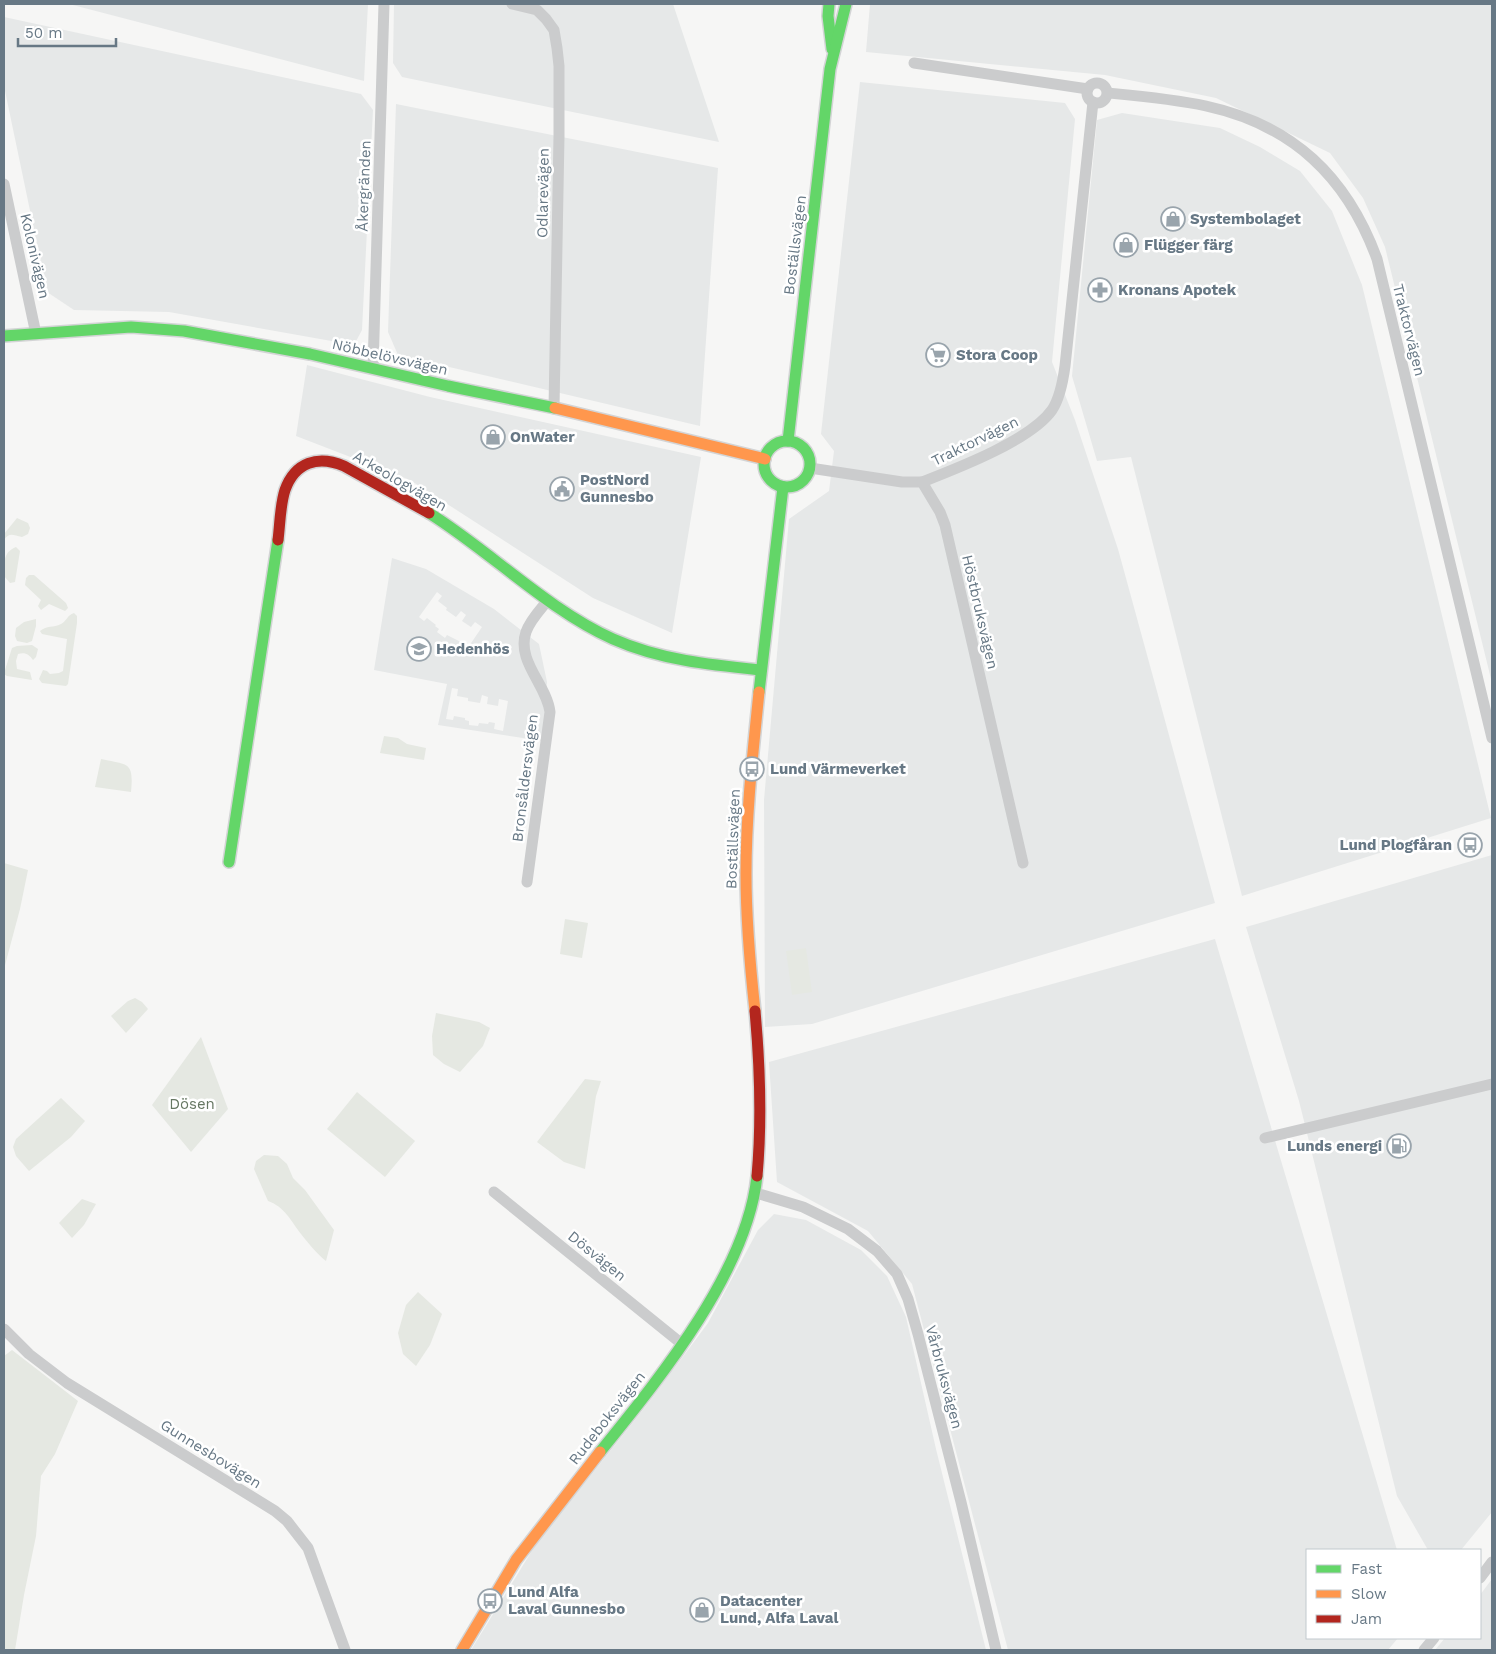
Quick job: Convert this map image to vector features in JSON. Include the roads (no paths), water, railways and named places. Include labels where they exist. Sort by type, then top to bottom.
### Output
[{"type":"street","name":"Åkergränden","points":[[373,368],[384,4]]},
{"type":"street","name":"Odlarevägen","points":[[512,4],[537,10],[546,19],[554,30],[559,66],[554,408]]},
{"type":"street","name":"Boställsvägen","points":[[829,4],[828,16],[832,54]]},
{"type":"street","name":"Boställsvägen","points":[[788,441],[832,54],[844,18],[846,4]]},
{"type":"street","name":"Traktorvägen","points":[[914,63],[1088,89]]},
{"type":"street","name":"Traktorvägen","points":[[922,482],[1006,445],[1026,434],[1040,424],[1052,410],[1058,397],[1065,366],[1093,102],[1087,95],[1088,89],[1093,83],[1100,83],[1105,86],[1108,93],[1206,106],[1241,116],[1271,129],[1285,137],[1314,160],[1330,176],[1354,208],[1367,232],[1377,259],[1492,738]]},
{"type":"street","points":[[1093,102],[1102,102],[1108,93]]},
{"type":"street","name":"Kolonivägen","points":[[4,184],[36,334]]},
{"type":"street","name":"Nöbbelövsvägen","points":[[4,336],[131,327],[184,331],[285,349],[373,368],[554,408],[765,459]]},
{"type":"street","points":[[788,441],[796,443],[805,450],[809,455],[810,468],[804,480],[798,485],[783,487],[769,478],[765,470],[765,459],[772,446],[779,442],[788,441]]},
{"type":"street","name":"Arkeologvägen","points":[[229,862],[285,490],[294,475],[303,466],[314,460],[337,463],[390,490],[459,533],[548,600],[594,630],[656,654],[699,664],[761,670]]},
{"type":"street","points":[[810,468],[902,482],[922,482]]},
{"type":"street","name":"Höstbruksvägen","points":[[922,482],[940,512],[944,525],[1023,864]]},
{"type":"street","name":"Boställsvägen","points":[[756,1193],[761,1130],[761,1085],[747,939],[746,874],[749,792],[761,670],[783,487]]},
{"type":"street","name":"Bronsåldersvägen","points":[[526,882],[550,712],[545,693],[526,656],[524,643],[530,624],[548,600]]},
{"type":"street","points":[[1265,1138],[1492,1084]]},
{"type":"street","name":"Dösvägen","points":[[494,1192],[682,1344]]},
{"type":"street","name":"Rudeboksvägen","points":[[462,1650],[490,1601],[523,1550],[698,1321],[736,1250],[749,1218],[756,1193]]},
{"type":"street","name":"Vårbruksvägen","points":[[756,1193],[802,1207],[848,1229],[877,1251],[897,1274],[908,1299],[920,1344],[961,1502],[996,1650]]},
{"type":"street","name":"Gunnesbovägen","points":[[4,1329],[29,1354],[67,1383],[275,1511],[288,1522],[308,1548],[345,1650]]},
{"type":"street","points":[[1481,1577],[1492,1562]]},
{"type":"street","points":[[1424,1650],[1433,1639]]},
{"type":"place","name":"Systembolaget","points":[[1173,219]]},
{"type":"place","name":"Flügger färg","points":[[1126,245]]},
{"type":"place","name":"Kronans Apotek","points":[[1100,290]]},
{"type":"place","name":"Stora Coop","points":[[938,355]]},
{"type":"place","name":"OnWater","points":[[493,437]]},
{"type":"place","name":"PostNord Gunnesbo","points":[[562,489]]},
{"type":"place","name":"Hedenhös","points":[[419,649]]},
{"type":"place","name":"Lund Värmeverket","points":[[752,769]]},
{"type":"place","name":"Lund Plogfåran","points":[[1470,845]]},
{"type":"place","name":"Lunds energi","points":[[1399,1146]]},
{"type":"place","name":"Lund Alfa Laval Gunnesbo","points":[[490,1601]]},
{"type":"place","name":"Datacenter Lund, Alfa Laval","points":[[702,1610]]},
{"type":"park label","name":"Dösen","points":[[192,1104]]}]
